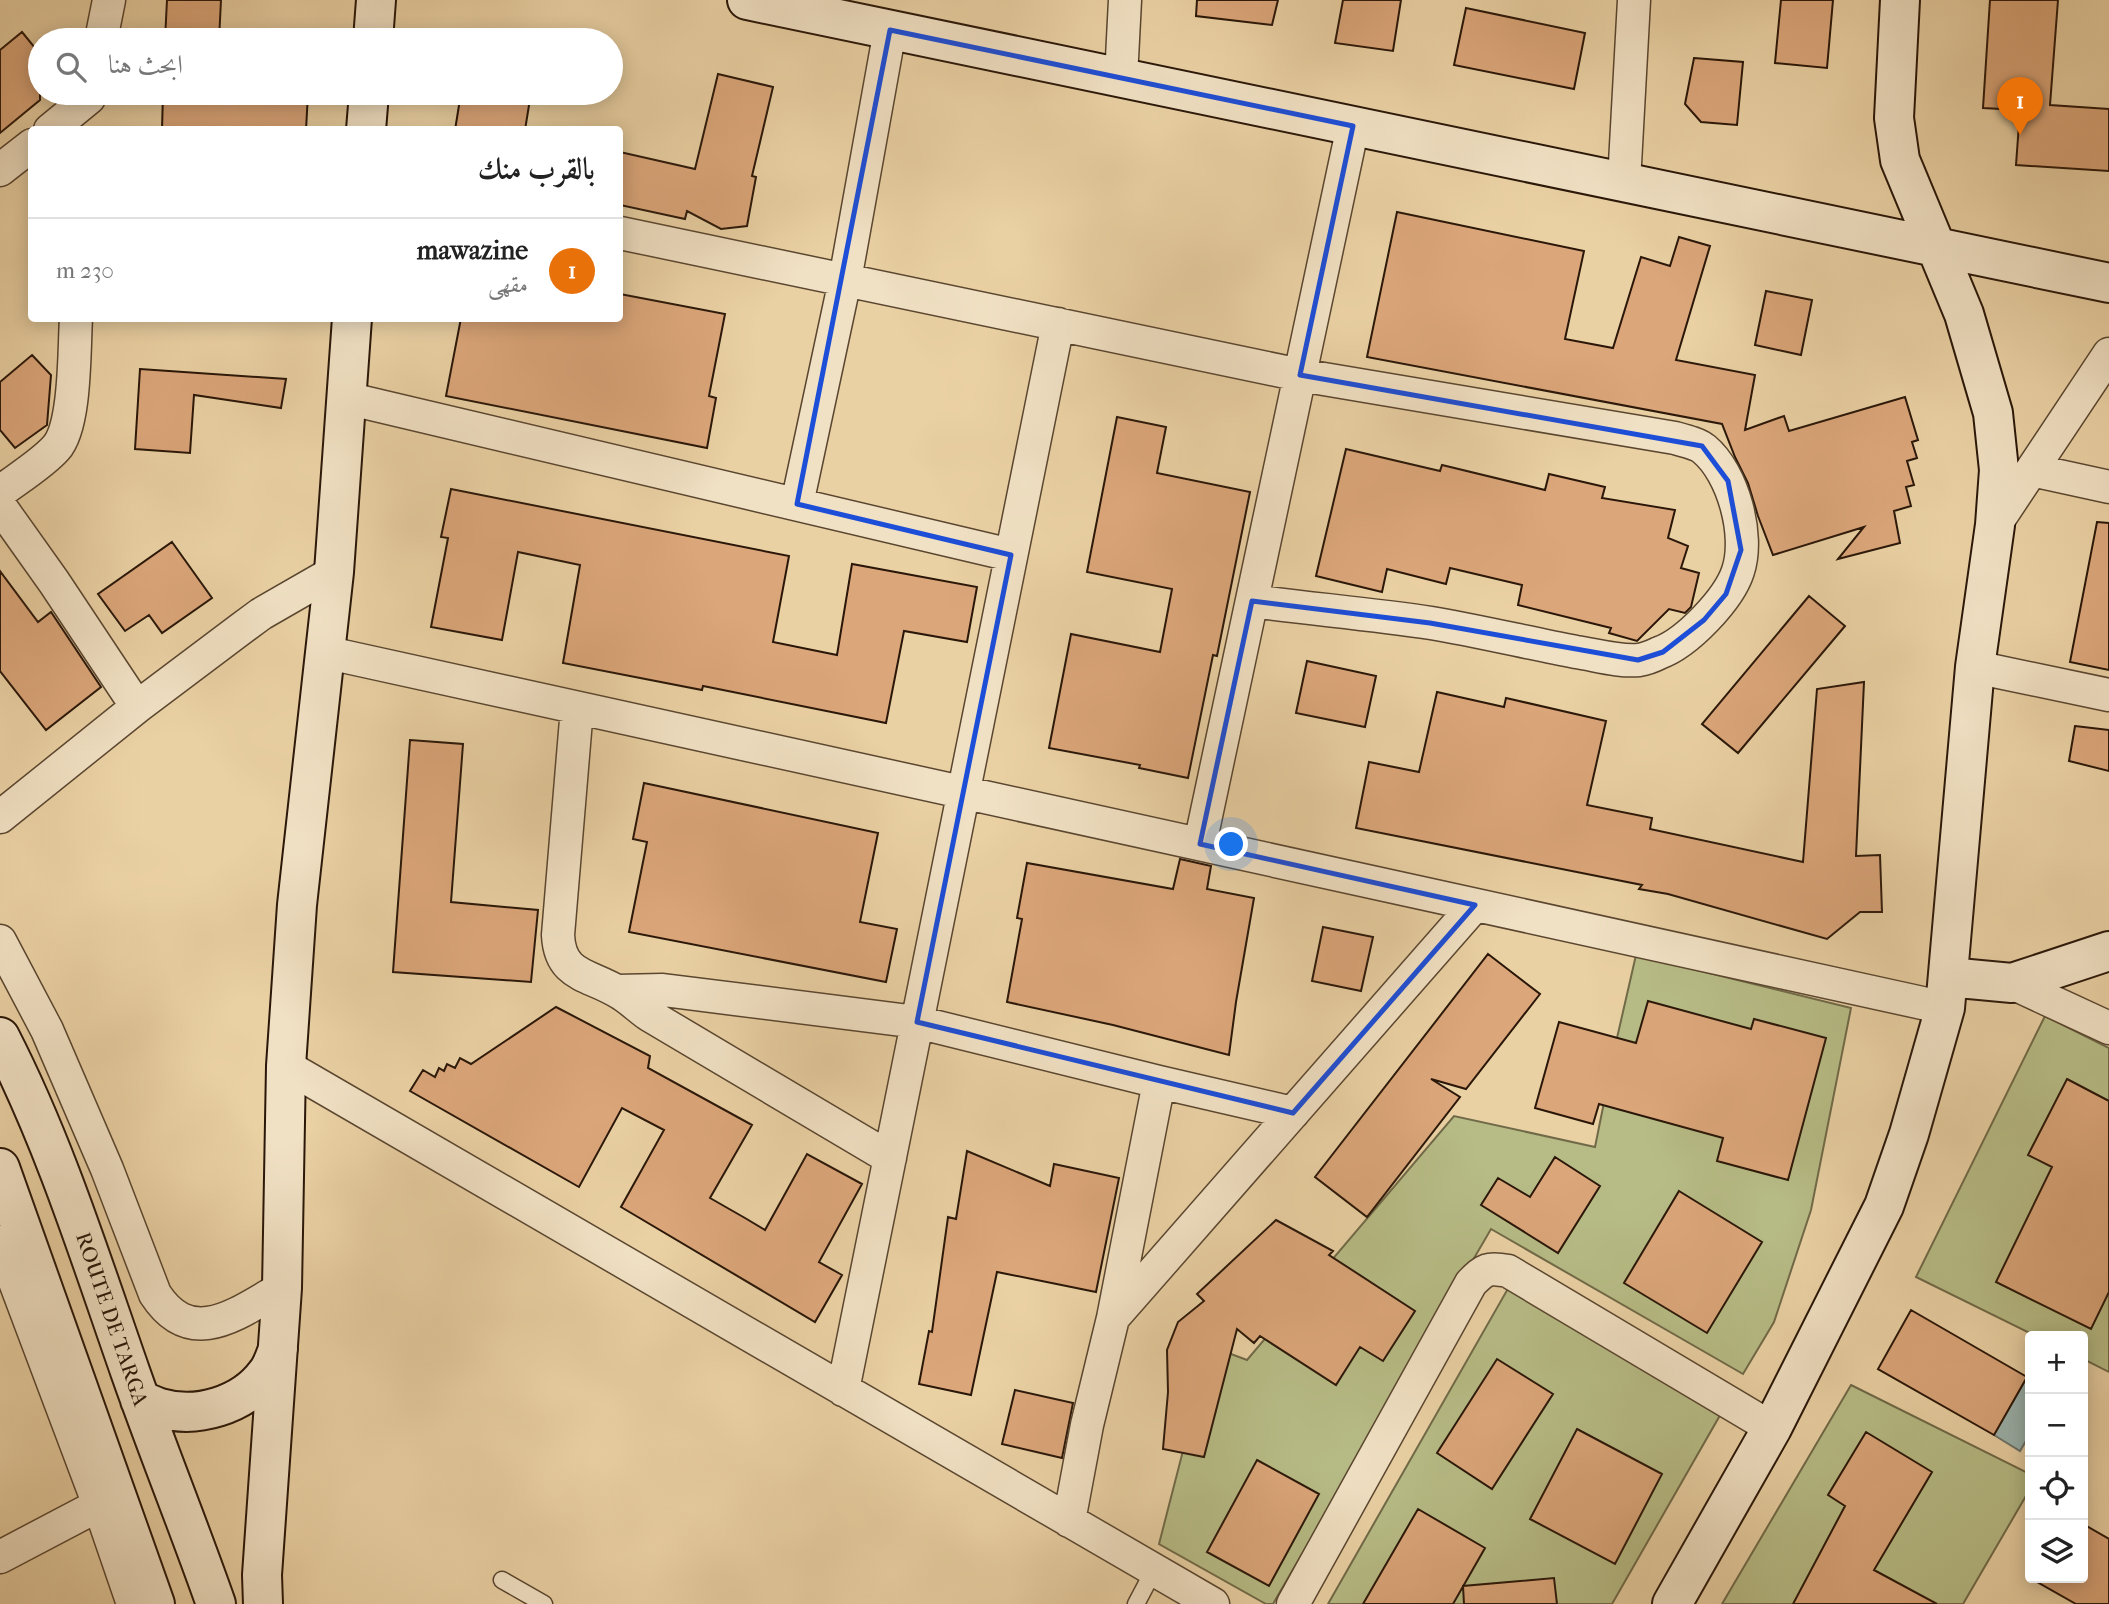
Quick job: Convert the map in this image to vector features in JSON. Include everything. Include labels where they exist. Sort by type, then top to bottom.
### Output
[{"type":"street","points":[[103,28],[109,0]]},
{"type":"street","points":[[374,28],[376,0]]},
{"type":"street","points":[[747,0],[2109,283]]},
{"type":"street","points":[[1121,78],[1125,0]]},
{"type":"street","points":[[1624,182],[1634,0]]},
{"type":"street","points":[[1672,1604],[1772,1428],[1884,1206],[1906,1145],[1946,993],[1975,667],[1995,525],[1999,470],[1993,413],[1964,314],[1900,160],[1894,118],[1900,0]]},
{"type":"street","points":[[797,504],[845,280],[890,30]]},
{"type":"street","points":[[55,126],[79,105]]},
{"type":"street","points":[[87,126],[89,105]]},
{"type":"street","points":[[366,126],[368,105]]},
{"type":"street","points":[[1200,845],[1353,126]]},
{"type":"street","points":[[0,170],[28,148]]},
{"type":"street","points":[[623,234],[1300,375],[1675,438],[1702,446],[1717,461],[1728,481],[1741,525],[1738,571],[1726,594],[1684,639],[1663,652],[1639,660],[1608,658],[1430,623],[1252,601]]},
{"type":"street","points":[[0,492],[56,449],[62,439],[70,405],[76,322]]},
{"type":"street","points":[[263,1604],[262,1575],[282,1288],[286,1066],[297,905],[334,572],[352,322]]},
{"type":"street","points":[[844,1390],[1058,324]]},
{"type":"street","points":[[1995,525],[2109,354]]},
{"type":"street","points":[[346,398],[1012,555]]},
{"type":"street","points":[[2032,470],[2109,487]]},
{"type":"street","points":[[0,506],[137,707]]},
{"type":"street","points":[[0,817],[137,707],[261,614],[334,572]]},
{"type":"street","points":[[324,652],[1475,905],[1946,993],[2012,983],[2109,951]]},
{"type":"street","points":[[1975,667],[2109,695]]},
{"type":"street","points":[[577,708],[558,934],[559,949],[564,960],[584,978],[617,991],[649,1015],[890,1158]]},
{"type":"street","points":[[1113,1318],[1475,905]]},
{"type":"street","points":[[0,941],[47,1030],[107,1169],[155,1294],[165,1309],[187,1322],[214,1322],[232,1316],[282,1288]]},
{"type":"street","points":[[2012,983],[2109,1028]]},
{"type":"street","points":[[617,991],[663,990],[917,1022],[1293,1113]]},
{"type":"street","name":"ROUTE DE TARGA","points":[[0,1037],[42,1127],[216,1604]]},
{"type":"street","points":[[286,1066],[1213,1604]]},
{"type":"street","points":[[1069,1521],[1087,1425],[1113,1318],[1159,1082]]},
{"type":"street","points":[[0,1168],[155,1604]]},
{"type":"street","points":[[0,1242],[6,1277],[99,1505],[133,1604]]},
{"type":"street","points":[[1293,1604],[1471,1283],[1482,1272],[1492,1268],[1508,1271],[1772,1428]]},
{"type":"street","points":[[140,1399],[161,1408],[185,1412],[208,1410],[230,1402],[250,1390],[267,1374],[279,1347]]},
{"type":"street","points":[[0,1557],[99,1505]]},
{"type":"lane","points":[[1136,1604],[1154,1570]]},
{"type":"lane","points":[[502,1580],[544,1604]]},
{"type":"highlighted area","points":[[890,30],[1353,126],[1300,375],[1702,446],[1728,481],[1741,550],[1726,594],[1704,620],[1663,652],[1638,660],[1430,623],[1252,601],[1200,844],[1475,905],[1293,1113],[917,1022],[1011,555],[797,504]]},
{"type":"green space","points":[[1636,955],[1851,1008],[1811,1210],[1774,1322],[1743,1374],[1491,1229],[1273,1604],[1266,1604],[1159,1544],[1210,1346],[1247,1360],[1454,1116],[1595,1147]]},
{"type":"green space","points":[[2045,1016],[2109,1048],[2109,1372],[2088,1362],[2088,1331],[2026,1331],[1916,1277]]},
{"type":"green space","points":[[1510,1285],[1723,1410],[1612,1604],[1328,1604]]},
{"type":"green space","points":[[1851,1385],[2025,1472],[2025,1498],[1963,1604],[1722,1604]]},
{"type":"water","points":[[2025,1381],[2025,1442],[2020,1451],[1994,1435]]},
{"type":"building","points":[[167,0],[221,0],[220,28],[166,28]]},
{"type":"building","points":[[1197,0],[1278,0],[1272,25],[1196,16]]},
{"type":"building","points":[[1343,0],[1401,0],[1393,51],[1335,43]]},
{"type":"building","points":[[1781,0],[1833,0],[1827,68],[1775,63]]},
{"type":"building","points":[[1990,0],[2058,0],[2050,105],[2109,109],[2109,171],[2016,165],[2020,110],[1983,108]]},
{"type":"building","points":[[1466,8],[1585,33],[1574,89],[1454,65]]},
{"type":"building","points":[[22,32],[28,39],[28,105],[34,105],[0,133],[0,50]]},
{"type":"building","points":[[1694,58],[1743,62],[1737,125],[1701,122],[1685,104]]},
{"type":"building","points":[[718,74],[773,87],[752,176],[756,177],[747,226],[721,229],[687,211],[685,219],[623,206],[623,153],[695,169]]},
{"type":"building","points":[[163,105],[307,105],[306,126],[162,126]]},
{"type":"building","points":[[459,105],[529,105],[526,126],[456,126]]},
{"type":"building","points":[[1397,212],[1584,251],[1565,339],[1613,348],[1641,257],[1670,266],[1679,237],[1710,246],[1676,360],[1755,375],[1745,430],[1784,416],[1789,431],[1905,397],[1918,440],[1912,442],[1917,458],[1907,461],[1914,485],[1906,487],[1911,506],[1894,511],[1900,543],[1838,559],[1864,527],[1773,555],[1748,483],[1722,424],[1367,357]]},
{"type":"building","points":[[1766,291],[1812,300],[1801,355],[1755,345]]},
{"type":"building","points":[[623,295],[725,314],[709,396],[716,398],[707,448],[446,396],[460,322],[623,322]]},
{"type":"building","points":[[32,355],[51,375],[47,425],[15,448],[0,430],[0,382]]},
{"type":"building","points":[[140,369],[286,379],[281,408],[194,395],[190,453],[135,449]]},
{"type":"building","points":[[1117,417],[1166,427],[1157,473],[1250,492],[1217,656],[1213,655],[1188,778],[1139,768],[1140,765],[1049,748],[1071,634],[1160,652],[1172,589],[1087,572]]},
{"type":"building","points":[[1346,449],[1440,471],[1442,465],[1545,490],[1549,474],[1605,487],[1602,498],[1675,510],[1668,538],[1688,546],[1681,568],[1699,573],[1691,607],[1685,613],[1669,609],[1637,641],[1609,633],[1611,628],[1518,605],[1522,585],[1450,568],[1446,584],[1387,569],[1382,592],[1316,576]]},
{"type":"building","points":[[451,489],[789,556],[773,642],[837,655],[852,564],[977,587],[967,642],[904,631],[886,723],[703,686],[702,690],[563,663],[580,565],[518,552],[502,640],[431,627],[448,538],[441,537]]},
{"type":"building","points":[[2097,522],[2109,523],[2109,670],[2070,662]]},
{"type":"building","points":[[172,542],[212,598],[162,633],[149,615],[125,631],[98,594]]},
{"type":"building","points":[[0,571],[38,622],[51,612],[101,687],[46,730],[0,671]]},
{"type":"building","points":[[1809,596],[1845,626],[1738,753],[1702,724]]},
{"type":"building","points":[[1307,661],[1376,676],[1365,727],[1296,713]]},
{"type":"building","points":[[1864,682],[1856,856],[1880,855],[1882,912],[1860,912],[1827,939],[1668,894],[1639,889],[1642,885],[1356,828],[1369,762],[1419,772],[1437,692],[1504,707],[1506,698],[1606,721],[1587,805],[1652,818],[1650,829],[1803,862],[1817,689]]},
{"type":"building","points":[[2075,726],[2109,730],[2109,771],[2069,761]]},
{"type":"building","points":[[410,740],[463,744],[451,902],[538,910],[531,982],[393,972]]},
{"type":"building","points":[[644,783],[878,833],[860,922],[897,929],[886,982],[629,932],[647,842],[633,839]]},
{"type":"building","points":[[1180,859],[1211,866],[1207,889],[1254,898],[1229,1055],[1113,1025],[1007,1002],[1022,919],[1017,918],[1027,863],[1173,889]]},
{"type":"building","points":[[1323,927],[1373,937],[1361,991],[1312,981]]},
{"type":"building","points":[[1488,954],[1540,994],[1466,1089],[1431,1079],[1460,1097],[1367,1217],[1315,1177]]},
{"type":"building","points":[[1648,1001],[1751,1029],[1754,1019],[1826,1038],[1788,1180],[1717,1161],[1723,1138],[1599,1104],[1593,1124],[1535,1108],[1559,1022],[1636,1043]]},
{"type":"building","points":[[556,1007],[650,1056],[648,1068],[752,1125],[710,1198],[765,1230],[807,1154],[862,1184],[819,1262],[842,1275],[815,1322],[621,1207],[664,1130],[622,1108],[579,1187],[410,1091],[423,1070],[435,1077],[439,1068],[444,1071],[447,1064],[455,1068],[460,1058],[471,1064]]},
{"type":"building","points":[[2067,1079],[2109,1101],[2109,1292],[2091,1329],[1996,1282],[2052,1167],[2028,1155]]},
{"type":"building","points":[[967,1151],[1050,1186],[1054,1164],[1119,1178],[1096,1292],[997,1272],[971,1395],[919,1384],[929,1331],[932,1332],[948,1217],[956,1219]]},
{"type":"building","points":[[1555,1157],[1600,1186],[1558,1253],[1481,1205],[1498,1178],[1530,1197]]},
{"type":"building","points":[[1679,1191],[1762,1242],[1707,1333],[1624,1283]]},
{"type":"building","points":[[1276,1220],[1333,1251],[1329,1255],[1415,1311],[1383,1361],[1360,1347],[1336,1385],[1260,1336],[1254,1343],[1237,1329],[1204,1457],[1163,1449],[1168,1392],[1167,1350],[1178,1322],[1204,1301],[1197,1294]]},
{"type":"building","points":[[1911,1310],[2025,1376],[2025,1381],[1994,1435],[1878,1369]]},
{"type":"building","points":[[1497,1359],[1553,1394],[1492,1489],[1437,1453]]},
{"type":"building","points":[[1015,1390],[1073,1403],[1062,1458],[1002,1444]]},
{"type":"building","points":[[1577,1429],[1662,1474],[1615,1564],[1530,1519]]},
{"type":"building","points":[[1866,1432],[1932,1472],[1874,1570],[1937,1604],[1793,1604],[1845,1506],[1828,1495]]},
{"type":"building","points":[[1257,1460],[1319,1494],[1269,1586],[1207,1552]]},
{"type":"building","points":[[1418,1509],[1485,1548],[1453,1604],[1363,1604]]},
{"type":"building","points":[[2088,1527],[2109,1539],[2109,1604],[2076,1604],[2039,1583],[2088,1583]]},
{"type":"building","points":[[1554,1578],[1557,1604],[1464,1604],[1463,1586]]},
{"type":"place","name":"mawazine","points":[[2020,135]]}]
